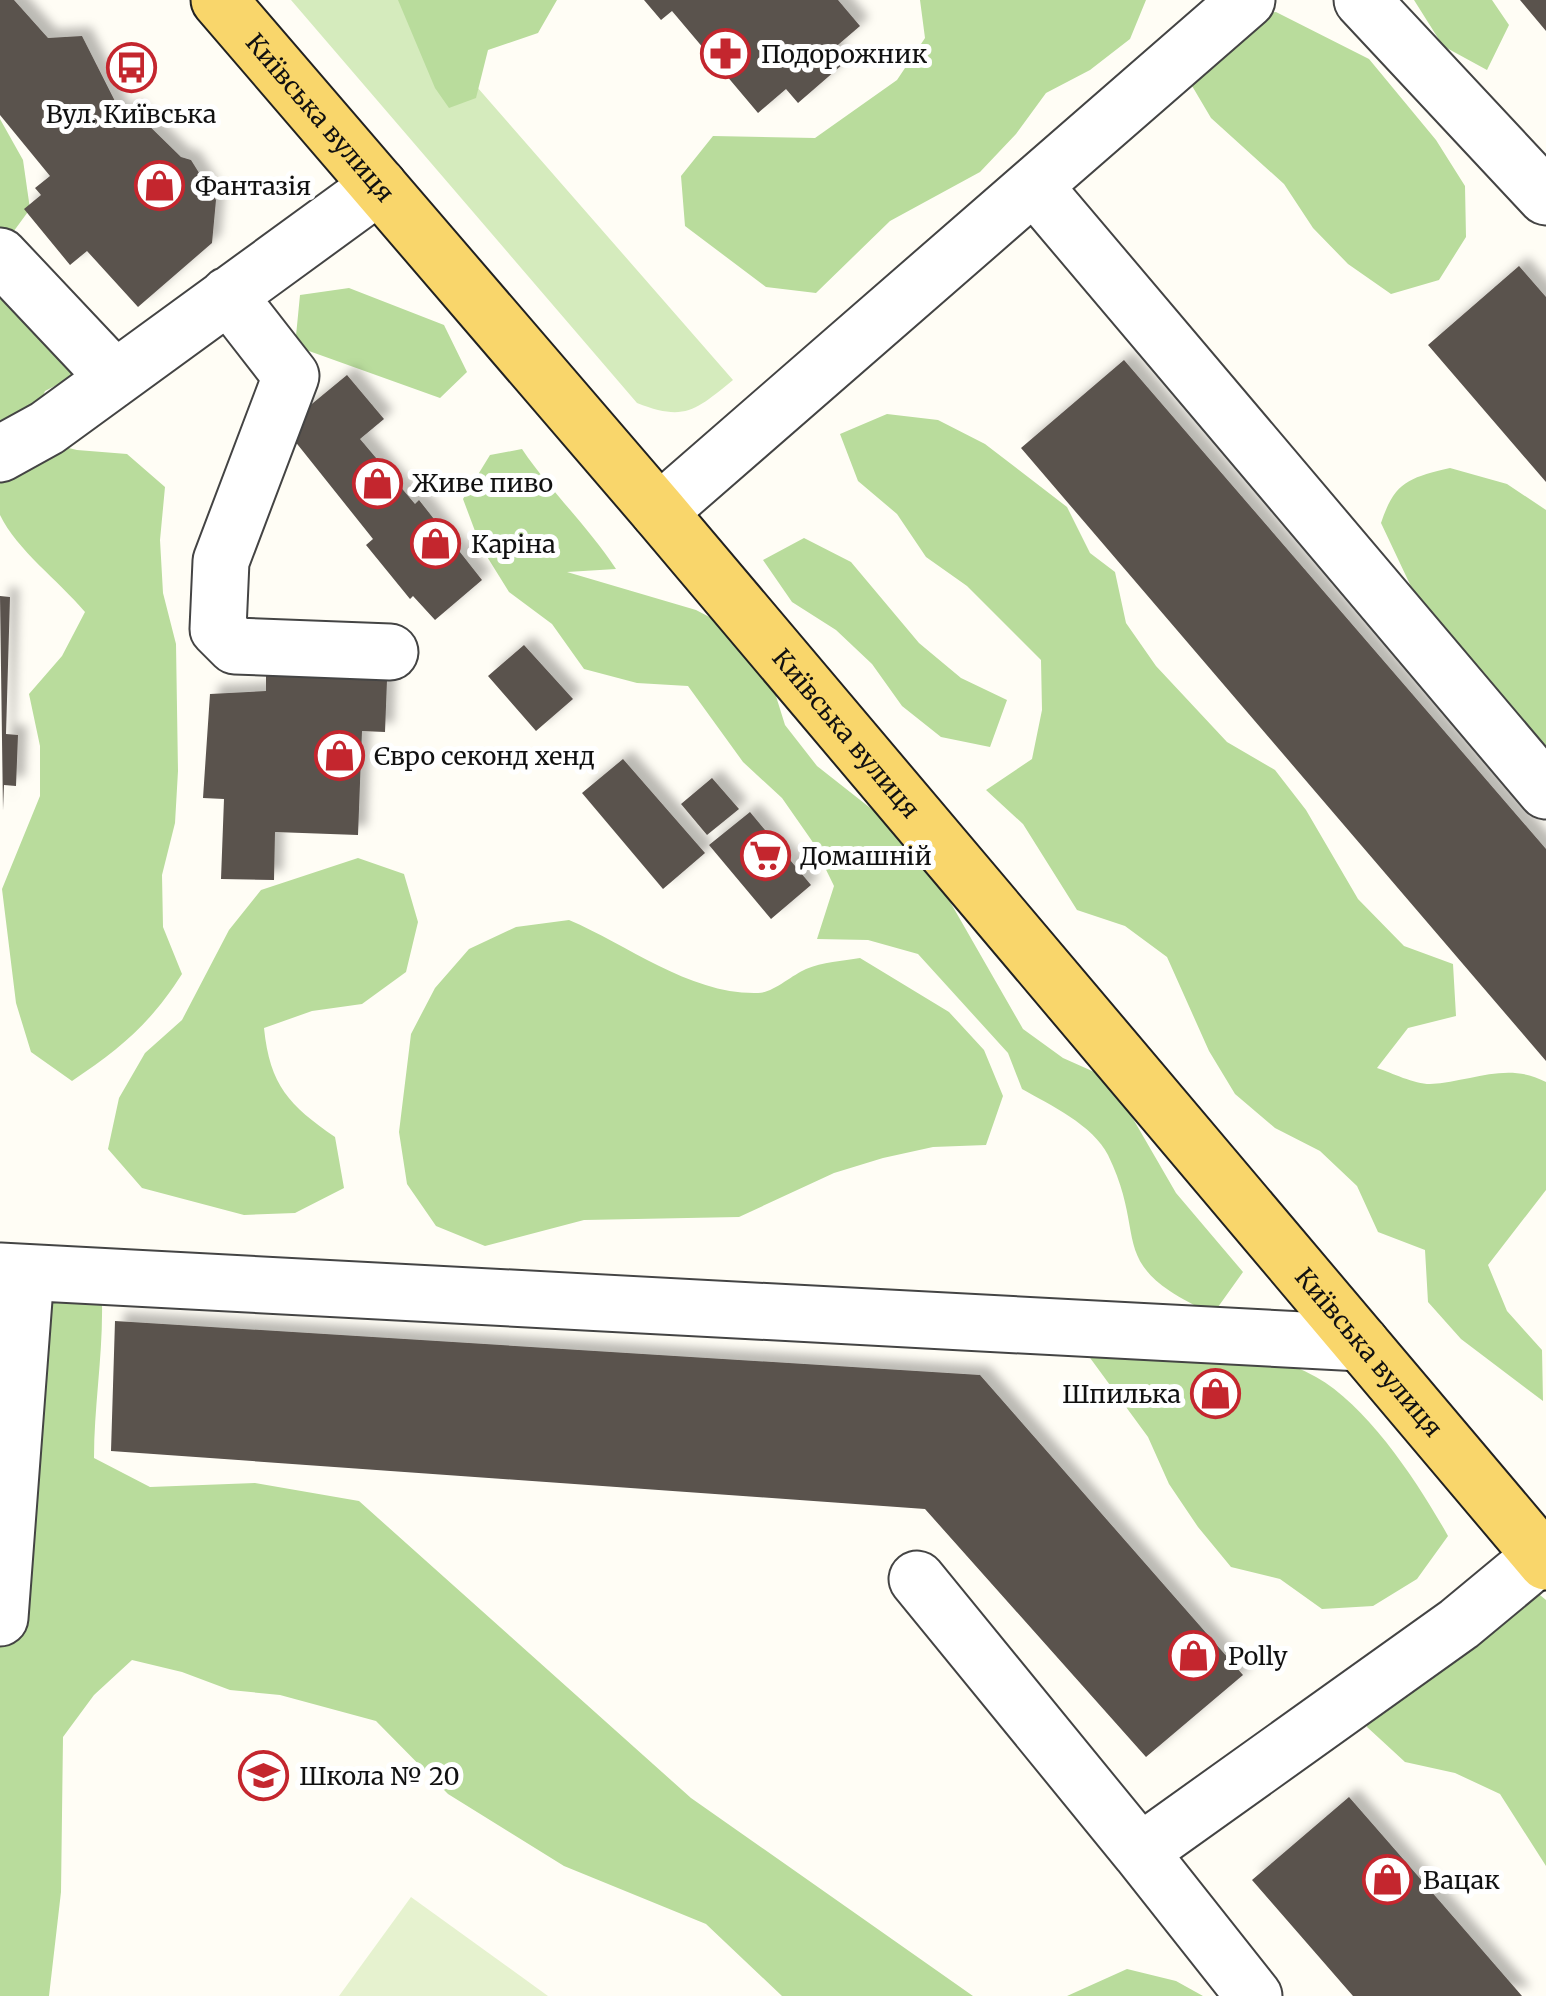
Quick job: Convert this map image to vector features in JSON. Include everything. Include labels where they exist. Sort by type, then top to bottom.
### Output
[{"type":"main road","name":"Київська вулиця","points":[[219,0],[659,512],[1544,1559]]},
{"type":"street","points":[[659,512],[1247,0]]},
{"type":"street","points":[[1362,0],[1546,197]]},
{"type":"street","points":[[0,454],[47,428],[379,186]]},
{"type":"street","points":[[1034,186],[1546,790]]},
{"type":"street","points":[[0,256],[115,378]]},
{"type":"street","points":[[228,295],[291,376],[221,561],[218,629],[235,646],[390,652]]},
{"type":"street","points":[[0,1618],[13,1272],[1361,1342]]},
{"type":"street","points":[[1140,1852],[1460,1624],[1544,1559]]},
{"type":"street","points":[[916,1579],[1254,1996]]},
{"type":"green space","points":[[291,0],[401,0],[733,380],[689,410],[667,412],[637,403]]},
{"type":"green space","points":[[398,0],[557,0],[538,33],[488,50],[476,98],[449,108],[435,88]]},
{"type":"green space","points":[[920,0],[1146,0],[1130,39],[1090,70],[1046,93],[1016,134],[980,172],[890,221],[816,293],[766,287],[685,226],[681,176],[713,136],[815,138],[897,80],[925,38]]},
{"type":"green space","points":[[1414,0],[1492,0],[1509,25],[1487,70],[1443,46]]},
{"type":"green space","points":[[1276,12],[1369,59],[1436,140],[1465,186],[1466,237],[1439,280],[1391,294],[1348,264],[1313,228],[1284,184],[1211,118],[1185,74],[1224,18]]},
{"type":"green space","points":[[0,119],[23,160],[30,209],[0,250]]},
{"type":"green space","points":[[0,252],[90,368],[45,391],[26,438],[77,450],[127,454],[165,487],[160,540],[163,593],[176,644],[178,771],[175,823],[162,875],[163,927],[182,974],[133,1034],[72,1081],[31,1052],[16,1003],[2,889],[40,796],[40,746],[29,694],[62,656],[85,612],[27,553],[0,515]]},
{"type":"green space","points":[[349,288],[444,325],[467,372],[440,398],[295,346],[300,295]]},
{"type":"green space","points":[[887,414],[938,420],[985,444],[1067,507],[1090,553],[1115,572],[1126,623],[1156,666],[1227,742],[1275,770],[1306,810],[1358,899],[1404,946],[1453,964],[1456,1016],[1408,1028],[1377,1068],[1424,1084],[1503,1073],[1546,1082],[1546,1190],[1488,1265],[1507,1311],[1542,1350],[1543,1401],[1461,1339],[1428,1302],[1425,1250],[1378,1232],[1357,1186],[1320,1151],[1275,1128],[1235,1094],[1209,1051],[1167,957],[1125,926],[1077,910],[1023,824],[986,790],[1032,759],[1042,710],[1041,660],[967,586],[926,557],[897,514],[858,481],[840,434]]},
{"type":"green space","points":[[522,449],[616,569],[567,572],[696,610],[742,634],[770,677],[785,725],[817,766],[897,829],[945,893],[1023,1029],[1063,1058],[1110,1079],[1176,1193],[1243,1272],[1213,1314],[1178,1296],[1142,1264],[1120,1184],[1101,1144],[1070,1117],[1022,1089],[1008,1053],[918,954],[868,940],[817,939],[834,886],[812,841],[782,798],[743,762],[688,686],[637,683],[584,669],[552,624],[509,592],[481,547],[463,499],[490,455]]},
{"type":"green space","points":[[1450,468],[1507,484],[1546,510],[1546,756],[1415,595],[1381,523],[1392,498],[1405,484]]},
{"type":"green space","points":[[804,538],[851,562],[919,643],[961,678],[1007,700],[990,747],[941,737],[902,706],[872,664],[836,630],[792,602],[763,560]]},
{"type":"green space","points":[[358,858],[404,874],[418,922],[406,972],[362,1004],[312,1011],[264,1028],[271,1065],[284,1092],[305,1115],[335,1137],[344,1188],[295,1213],[244,1215],[142,1188],[108,1149],[119,1098],[145,1053],[182,1020],[229,930],[261,890]]},
{"type":"green space","points":[[569,920],[660,967],[708,986],[733,991],[764,992],[812,967],[860,958],[949,1012],[984,1050],[1003,1096],[986,1145],[933,1147],[883,1158],[834,1173],[739,1217],[584,1220],[485,1246],[436,1226],[407,1184],[399,1132],[411,1034],[435,988],[469,949],[516,927]]},
{"type":"green space","points":[[0,1261],[102,1303],[94,1458],[150,1487],[255,1483],[359,1501],[691,1798],[973,1996],[782,1996],[706,1924],[564,1866],[448,1794],[376,1721],[280,1695],[230,1690],[182,1672],[132,1660],[94,1695],[63,1737],[61,1892],[49,1996],[0,1996]]},
{"type":"green space","points":[[1222,1341],[1316,1377],[1373,1426],[1448,1536],[1417,1579],[1373,1606],[1322,1609],[1280,1579],[1231,1567],[1198,1527],[1169,1484],[1148,1437],[1085,1351]]},
{"type":"green space","points":[[1522,1580],[1546,1600],[1546,1866],[1500,1794],[1455,1773],[1405,1762],[1367,1727],[1376,1679]]},
{"type":"green space","points":[[411,1897],[548,1996],[339,1996]]},
{"type":"green space","points":[[1127,1969],[1176,1981],[1203,1996],[1067,1996]]},
{"type":"building","points":[[0,0],[14,0],[48,38],[82,36],[122,115],[131,108],[181,157],[191,160],[216,200],[212,243],[138,307],[87,251],[70,265],[24,209],[41,195],[35,188],[50,176],[0,115]]},
{"type":"building","points":[[644,0],[838,0],[860,26],[832,50],[843,64],[798,103],[786,89],[758,113],[672,11],[661,20]]},
{"type":"building","points":[[1520,0],[1546,0],[1546,31]]},
{"type":"building","points":[[1519,266],[1546,297],[1546,482],[1428,345]]},
{"type":"building","points":[[1124,360],[1546,849],[1546,1061],[1021,448]]},
{"type":"building","points":[[347,375],[384,419],[360,439],[415,504],[419,500],[482,580],[435,620],[413,596],[410,599],[366,545],[373,539],[290,435],[302,425],[296,417]]},
{"type":"building","points":[[0,596],[10,597],[6,734],[18,735],[16,786],[4,785],[3,810]]},
{"type":"building","points":[[524,645],[573,699],[536,731],[488,676]]},
{"type":"building","points":[[266,675],[387,680],[385,732],[362,731],[358,835],[275,832],[274,880],[221,879],[224,799],[203,798],[210,694],[266,691]]},
{"type":"building","points":[[623,759],[705,853],[663,889],[582,793]]},
{"type":"building","points":[[712,778],[739,809],[707,835],[681,804]]},
{"type":"building","points":[[750,812],[811,885],[771,919],[709,845]]},
{"type":"building","points":[[115,1321],[980,1375],[1243,1675],[1146,1757],[925,1509],[111,1451]]},
{"type":"building","points":[[1349,1797],[1522,1996],[1353,1996],[1252,1880]]},
{"type":"place","name":"Подорожник","points":[[726,54]]},
{"type":"place","name":"Вул. Київська","points":[[131,68]]},
{"type":"place","name":"Фантазія","points":[[160,186]]},
{"type":"place","name":"Живе пиво","points":[[377,483]]},
{"type":"place","name":"Каріна","points":[[436,544]]},
{"type":"place","name":"Євро секонд хенд","points":[[339,756]]},
{"type":"place","name":"Домашній","points":[[765,856]]},
{"type":"place","name":"Шпилька","points":[[1216,1394]]},
{"type":"place","name":"Polly","points":[[1193,1656]]},
{"type":"place","name":"Школа № 20","points":[[264,1776]]},
{"type":"place","name":"Вацак","points":[[1388,1880]]}]
